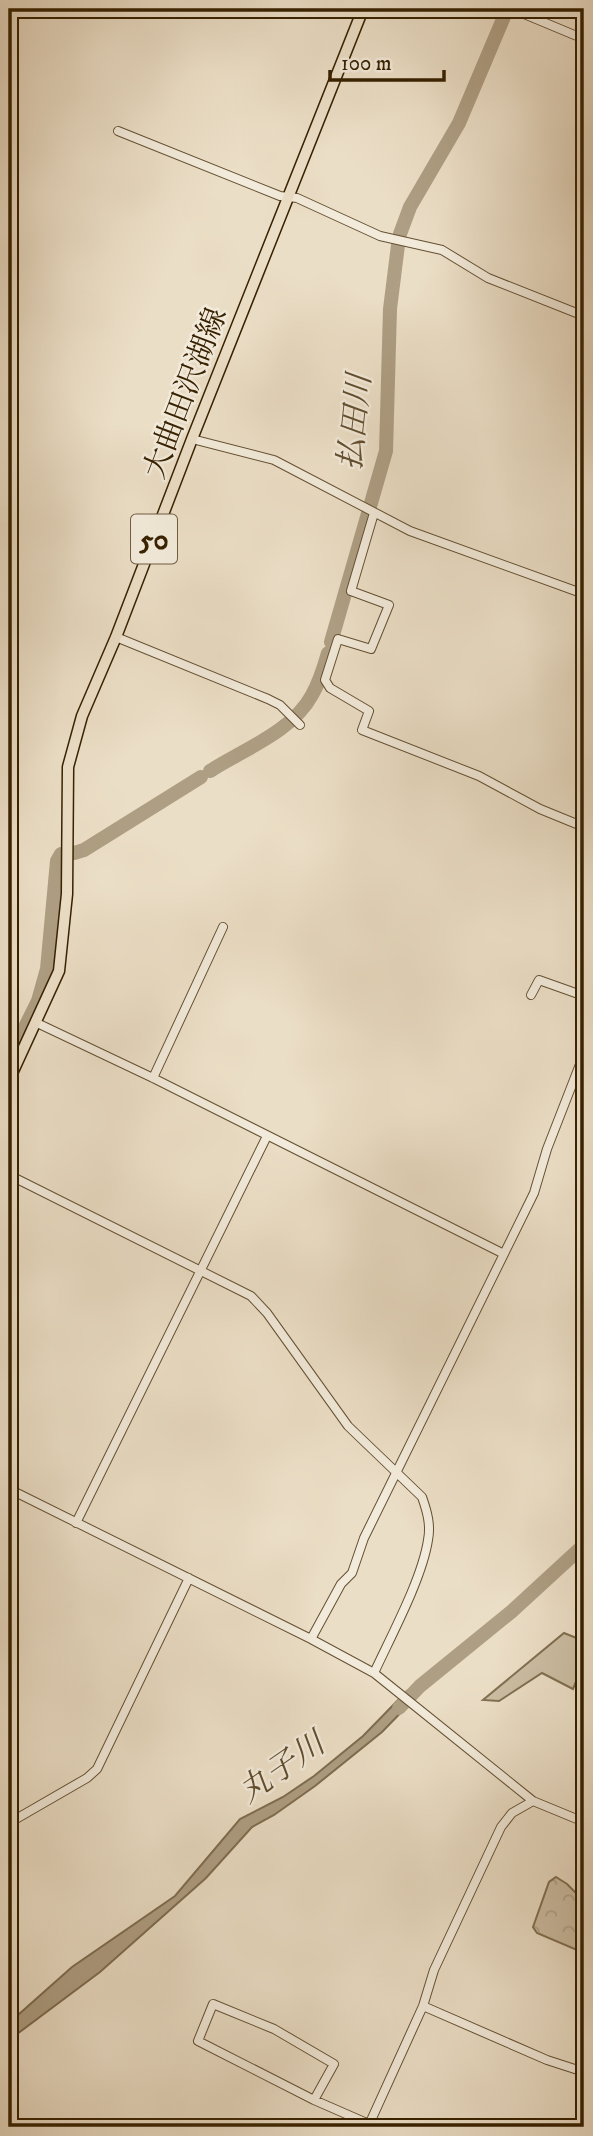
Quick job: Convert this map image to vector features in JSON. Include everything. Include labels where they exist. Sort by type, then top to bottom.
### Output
[{"type":"main road","name":"大曲田沢湖線","points":[[9,1080],[60,971],[67,894],[68,767],[82,716],[116,637],[363,9]]},
{"type":"street","points":[[512,9],[584,39]]},
{"type":"street","points":[[118,131],[280,196],[297,198],[380,236],[442,250],[488,278],[584,316]]},
{"type":"street","points":[[192,439],[274,460],[411,531],[584,594]]},
{"type":"street","points":[[373,512],[351,591],[390,605],[371,649],[338,639],[326,680],[330,688],[369,711],[362,730],[479,776],[540,809],[584,827]]},
{"type":"street","points":[[116,637],[268,699],[288,711],[300,725]]},
{"type":"street","points":[[153,1078],[223,927]]},
{"type":"street","points":[[531,995],[539,979],[584,996]]},
{"type":"street","points":[[37,1023],[153,1078],[504,1254]]},
{"type":"street","points":[[311,1639],[341,1584],[352,1573],[364,1538],[534,1194],[542,1161],[584,1054]]},
{"type":"street","points":[[76,1523],[267,1136]]},
{"type":"street","points":[[9,1175],[251,1296],[260,1304],[348,1426],[422,1497],[427,1510],[428,1541],[419,1572],[376,1675]]},
{"type":"street","points":[[9,1489],[311,1639],[376,1675],[533,1801],[584,1822]]},
{"type":"street","points":[[9,1823],[87,1778],[97,1769],[189,1578]]},
{"type":"street","points":[[314,2100],[334,2064],[274,2029],[214,2004],[198,2041],[314,2100],[369,2126],[423,2006],[434,1970],[501,1827],[512,1813],[533,1801]]},
{"type":"street","points":[[423,2006],[547,2060],[584,2072]]},
{"type":"green space","points":[[564,1633],[584,1641],[584,1662],[573,1689],[542,1673],[499,1701],[483,1700]]},
{"type":"green space","points":[[556,1877],[584,1901],[584,1953],[537,1933],[533,1927],[549,1882]]},
{"type":"shaded area","points":[[407,1691],[415,1698],[382,1732],[315,1786],[252,1827],[206,1878],[100,1972],[9,2040],[9,2023],[72,1967],[175,1896],[240,1819],[283,1797],[314,1776],[363,1736]]},
{"type":"waterway","name":"払田川","points":[[400,234],[410,207],[459,123],[506,12]]},
{"type":"waterway","name":"払田川","points":[[331,642],[386,451],[390,309],[398,245]]},
{"type":"waterway","name":"払田川","points":[[210,771],[266,739],[292,719],[315,690],[328,653]]},
{"type":"waterway","name":"払田川","points":[[74,853],[84,850],[201,777]]},
{"type":"waterway","name":"払田川","points":[[9,1059],[38,1001],[47,969],[57,861],[61,854]]},
{"type":"waterway","name":"丸子川","points":[[399,1708],[420,1686],[511,1612],[584,1545]]}]
